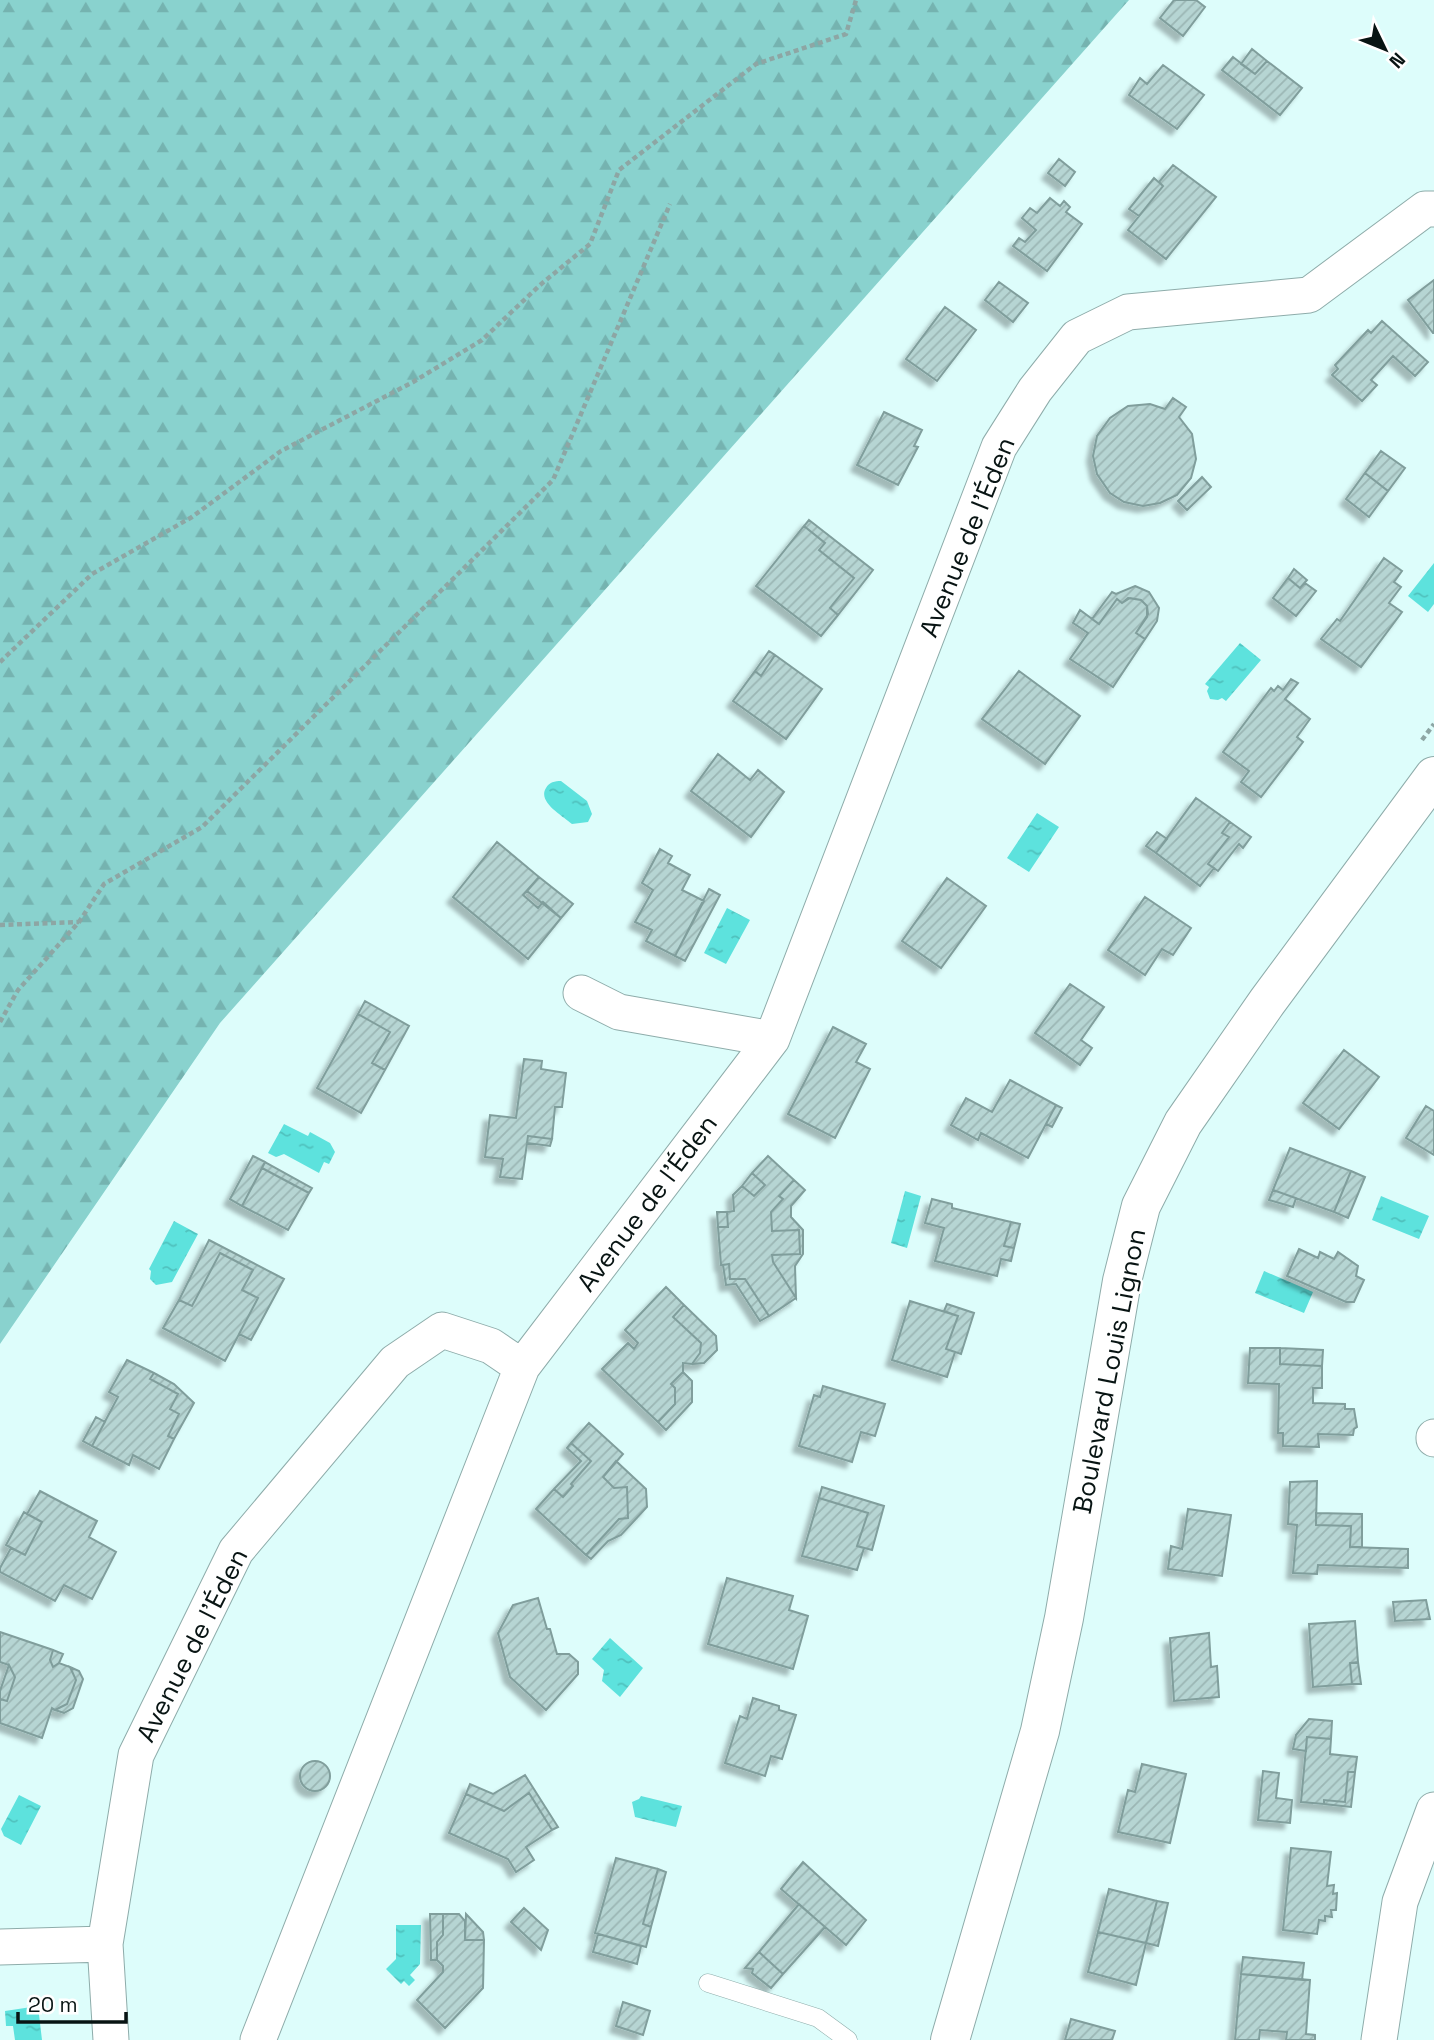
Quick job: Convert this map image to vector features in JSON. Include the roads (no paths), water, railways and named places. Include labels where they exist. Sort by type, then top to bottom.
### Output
[{"type":"main road","name":"Boulevard Louis Lignon","points":[[950,2040],[1040,1731],[1064,1618],[1122,1281],[1141,1206],[1183,1123],[1267,1002],[1434,776]]},
{"type":"street","name":"Avenue de l'Éden","points":[[258,2040],[522,1367],[772,1039],[999,447],[1035,390],[1077,337],[1128,312],[1309,295],[1425,209],[1434,209]]},
{"type":"street","points":[[581,993],[619,1012],[772,1039]]},
{"type":"street","name":"Avenue de l'Éden","points":[[111,2040],[105,1944],[136,1755],[236,1551],[395,1362],[442,1330],[491,1346],[522,1367]]},
{"type":"street","points":[[1379,2040],[1401,1902],[1434,1810]]},
{"type":"street","points":[[0,1947],[105,1944]]},
{"type":"lane","points":[[708,1983],[818,2018],[848,2040]]},
{"type":"water","points":[[1434,563],[1434,604],[1428,612],[1408,596]]},
{"type":"water","points":[[1240,643],[1261,660],[1226,701],[1222,698],[1210,699],[1207,691],[1209,687],[1205,684]]},
{"type":"water","points":[[561,781],[587,801],[592,814],[588,822],[572,824],[548,803],[544,793],[546,788],[552,782]]},
{"type":"water","points":[[1037,813],[1059,827],[1029,872],[1007,858]]},
{"type":"water","points":[[727,908],[750,920],[726,964],[704,953]]},
{"type":"water","points":[[284,1124],[308,1136],[310,1132],[330,1143],[335,1152],[329,1164],[324,1162],[319,1173],[284,1154],[276,1157],[268,1153]]},
{"type":"water","points":[[905,1191],[921,1196],[907,1248],[891,1243]]},
{"type":"water","points":[[1381,1196],[1429,1216],[1419,1239],[1372,1220]]},
{"type":"water","points":[[174,1221],[198,1234],[172,1282],[156,1285],[150,1279],[149,1269]]},
{"type":"water","points":[[1264,1271],[1313,1292],[1304,1313],[1255,1293]]},
{"type":"water","points":[[610,1638],[643,1668],[620,1697],[602,1681],[604,1670],[592,1659]]},
{"type":"water","points":[[19,1795],[41,1806],[21,1845],[4,1836],[1,1829]]},
{"type":"water","points":[[641,1796],[682,1806],[676,1827],[635,1817],[632,1802]]},
{"type":"water","points":[[396,1925],[421,1925],[420,1964],[410,1975],[415,1980],[409,1986],[404,1981],[401,1984],[386,1969],[396,1959]]},
{"type":"water","points":[[38,2006],[42,2040],[15,2040],[13,2026],[6,2026],[5,2011]]}]
